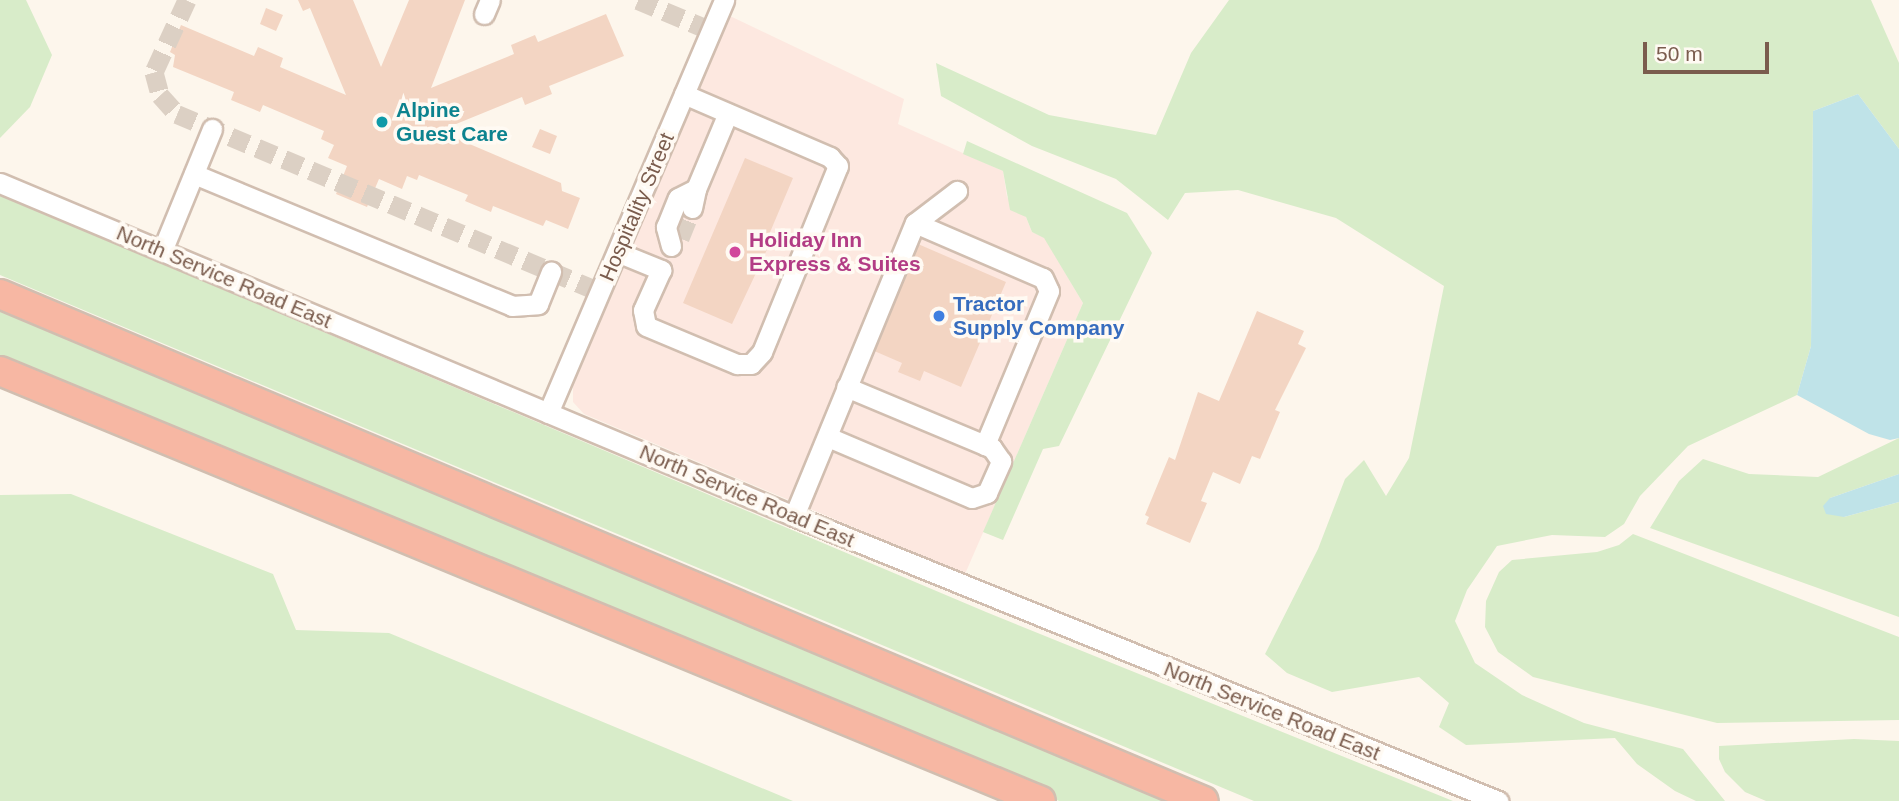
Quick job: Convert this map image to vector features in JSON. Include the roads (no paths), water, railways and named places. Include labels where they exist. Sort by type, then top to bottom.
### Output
[{"type":"highway","points":[[0,294],[1204,801]]},
{"type":"highway","points":[[0,371],[1041,801]]},
{"type":"street","name":"Hospitality Street","points":[[548,413],[724,0]]},
{"type":"street","points":[[684,94],[830,157],[838,166],[837,177],[762,352],[751,364],[737,363],[646,326],[643,310],[676,242],[666,227],[678,198],[694,199],[728,113]]},
{"type":"street","points":[[162,251],[212,129]]},
{"type":"street","points":[[194,174],[512,306],[538,304],[551,272]]},
{"type":"street","name":"North Service Road East","points":[[0,183],[794,516],[1498,801]]},
{"type":"street","points":[[794,516],[915,223],[957,191]]},
{"type":"street","points":[[915,223],[1042,278],[1049,291],[985,445]]},
{"type":"street","points":[[617,252],[661,270]]},
{"type":"street","points":[[828,437],[972,498],[987,494],[1001,461],[998,453],[985,445],[846,387]]},
{"type":"water","points":[[1858,94],[1899,149],[1899,438],[1890,440],[1869,434],[1797,395],[1811,346],[1813,111]]},
{"type":"water","points":[[1899,474],[1899,502],[1844,517],[1826,514],[1823,506],[1830,498]]},
{"type":"tunnel","points":[[187,0],[154,72],[160,95],[177,114],[600,292]]},
{"type":"tunnel","points":[[638,0],[712,31]]},
{"type":"tunnel","points":[[680,238],[692,208]]},
{"type":"place","name":"Alpine Guest Care","points":[[382,122]]},
{"type":"place","name":"Holiday Inn Express & Suites","points":[[735,252]]},
{"type":"place","name":"Tractor Supply Company","points":[[939,316]]}]
